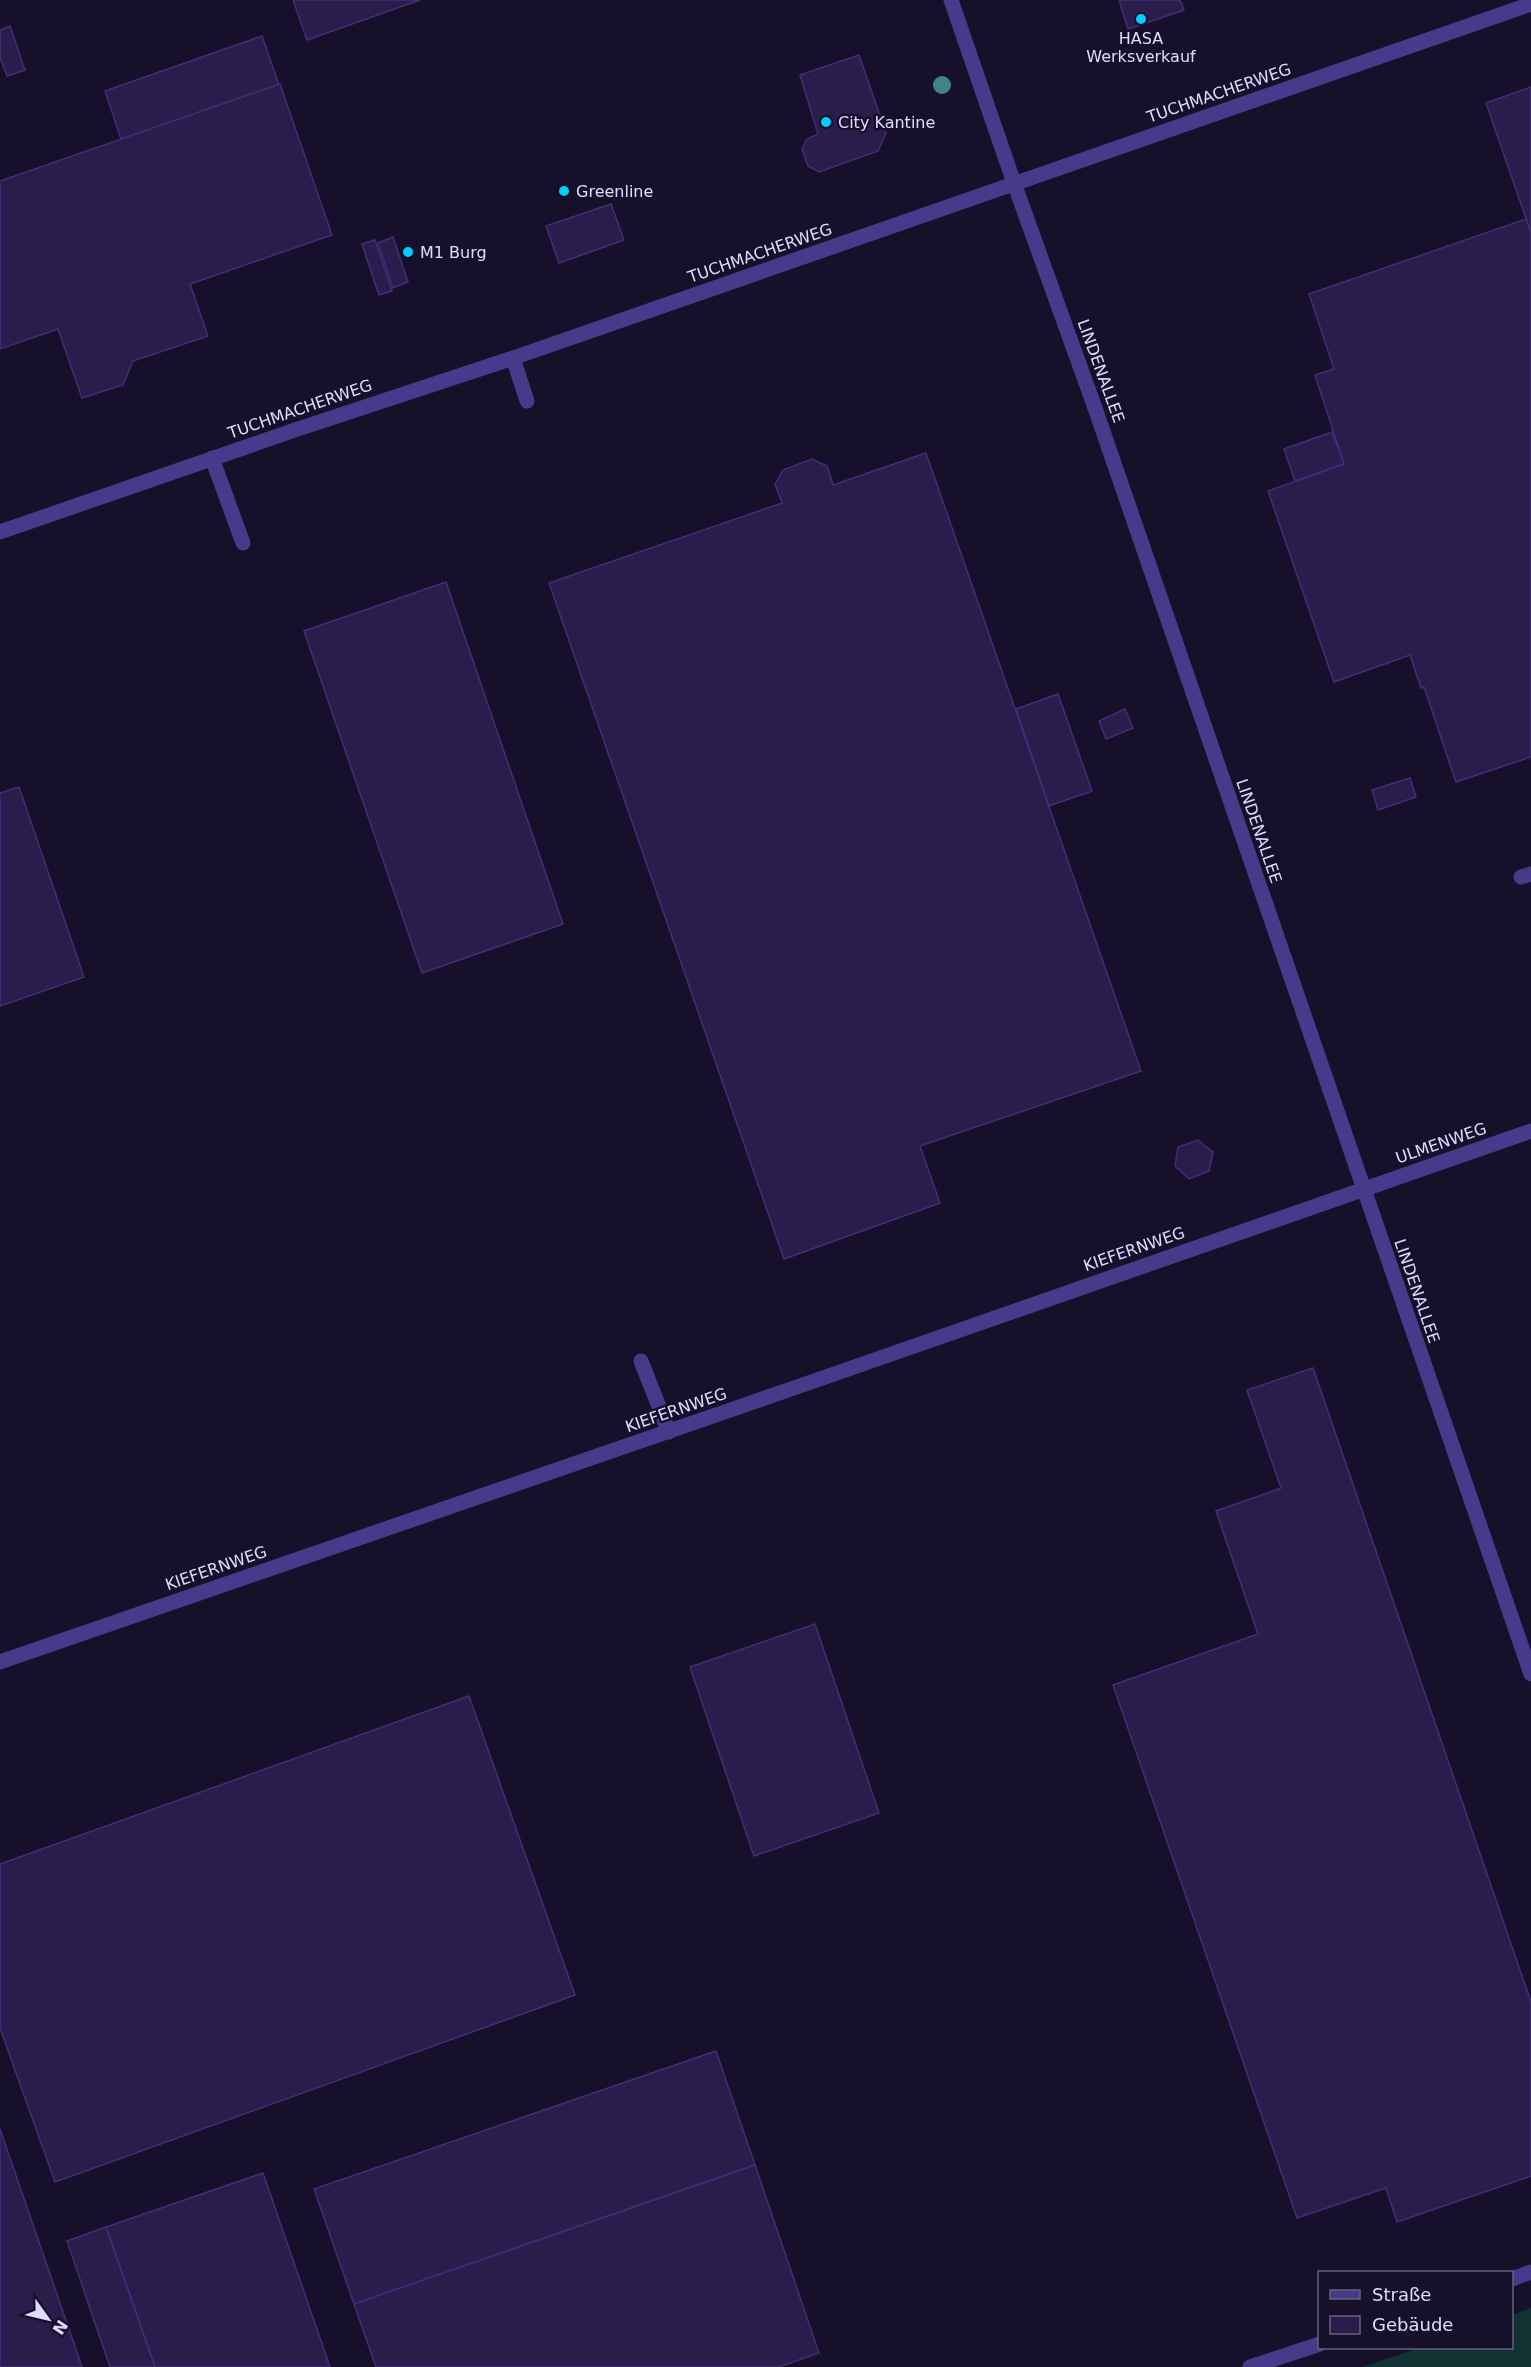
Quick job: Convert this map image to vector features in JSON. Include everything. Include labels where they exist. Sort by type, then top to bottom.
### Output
[{"type":"street","name":"LINDENALLEE","points":[[951,0],[1095,408],[1531,1674]]},
{"type":"street","name":"TUCHMACHERWEG","points":[[0,531],[513,358],[1531,4]]},
{"type":"street","points":[[513,358],[527,401]]},
{"type":"street","points":[[212,458],[243,543]]},
{"type":"street","name":"ULMENWEG","points":[[1362,1188],[1531,1131]]},
{"type":"street","name":"KIEFERNWEG","points":[[0,1662],[669,1432],[1362,1188]]},
{"type":"street","points":[[641,1361],[669,1432]]},
{"type":"street","points":[[1513,2279],[1531,2272]]},
{"type":"street","points":[[1250,2367],[1318,2345]]},
{"type":"green space","points":[[1531,2308],[1531,2367],[1362,2367],[1416,2349],[1513,2349],[1513,2315]]},
{"type":"building","points":[[293,0],[420,0],[307,40]]},
{"type":"building","name":"HASA Werksverkauf","points":[[1119,0],[1180,0],[1184,10],[1128,29]]},
{"type":"building","points":[[10,26],[25,70],[7,76],[0,57],[0,30]]},
{"type":"building","points":[[262,36],[279,85],[121,139],[105,91]]},
{"type":"building","points":[[859,55],[886,133],[878,151],[819,172],[808,166],[802,149],[807,139],[818,134],[800,75]]},
{"type":"building","points":[[280,84],[332,235],[190,284],[208,336],[133,361],[123,385],[82,398],[58,329],[0,349],[0,181]]},
{"type":"building","points":[[1531,87],[1531,233],[1486,103]]},
{"type":"building","points":[[611,204],[624,240],[559,263],[546,226]]},
{"type":"building","points":[[1526,219],[1531,233],[1531,757],[1456,782],[1424,687],[1421,688],[1410,655],[1334,682],[1268,491],[1344,464],[1315,375],[1334,369],[1309,294]]},
{"type":"building","points":[[393,237],[408,282],[393,288],[378,243]]},
{"type":"building","points":[[375,240],[392,291],[379,295],[362,244]]},
{"type":"building","points":[[1332,432],[1344,464],[1295,481],[1284,449]]},
{"type":"building","points":[[926,453],[1141,1071],[920,1146],[940,1203],[784,1259],[549,583],[782,503],[775,484],[783,470],[812,459],[827,466],[833,485]]},
{"type":"building","points":[[446,582],[563,924],[422,973],[304,631]]},
{"type":"building","points":[[1058,694],[1092,791],[1049,806],[1016,709]]},
{"type":"building","points":[[1125,709],[1133,728],[1106,739],[1099,721]]},
{"type":"building","points":[[1410,778],[1416,797],[1378,810],[1372,790]]},
{"type":"building","points":[[19,787],[84,977],[0,1006],[0,793]]},
{"type":"building","points":[[1198,1140],[1213,1152],[1209,1171],[1189,1179],[1175,1166],[1178,1147]]},
{"type":"building","points":[[1313,1368],[1531,2002],[1531,2176],[1397,2222],[1386,2188],[1297,2218],[1113,1685],[1258,1634],[1216,1511],[1281,1488],[1247,1390]]},
{"type":"building","points":[[815,1624],[879,1813],[754,1856],[690,1667]]},
{"type":"building","points":[[469,1696],[575,1995],[55,2182],[0,2028],[0,1864]]},
{"type":"building","points":[[716,2051],[755,2165],[354,2304],[314,2189]]},
{"type":"building","points":[[0,2129],[82,2367],[0,2367]]},
{"type":"building","points":[[755,2165],[819,2353],[779,2367],[376,2367],[354,2304]]},
{"type":"building","points":[[263,2173],[330,2367],[155,2367],[106,2227]]},
{"type":"building","points":[[106,2227],[155,2367],[110,2367],[67,2241]]},
{"type":"place","name":"HASA Werksverkauf","points":[[1141,19]]},
{"type":"place","name":"City Kantine","points":[[826,122]]},
{"type":"place","name":"Greenline","points":[[564,191]]},
{"type":"place","name":"M1 Burg","points":[[408,252]]}]
